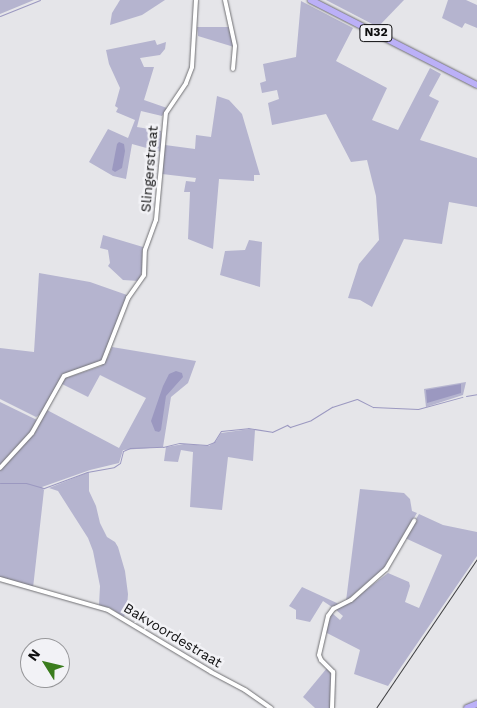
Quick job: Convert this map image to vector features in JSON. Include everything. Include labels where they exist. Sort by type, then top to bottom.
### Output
[{"type":"main road","name":"N32","points":[[312,0],[477,85]]},
{"type":"main road","points":[[467,708],[477,704]]},
{"type":"street","name":"Slingerstraat","points":[[0,468],[32,434],[64,376],[103,362],[128,298],[144,275],[145,250],[156,220],[166,113],[186,83],[192,67],[196,0]]},
{"type":"street","points":[[225,0],[235,46],[233,69]]},
{"type":"street","points":[[332,708],[333,672],[319,655],[328,616],[333,609],[351,600],[386,569],[414,521]]},
{"type":"street","name":"Bakvoordestraat","points":[[0,579],[108,610],[186,658],[245,690],[271,708]]},
{"type":"shaded area","points":[[0,0],[34,0],[0,14]]},
{"type":"shaded area","points":[[120,0],[165,0],[142,15],[110,25],[112,13]]},
{"type":"shaded area","points":[[326,0],[404,0],[378,27]]},
{"type":"shaded area","points":[[448,0],[466,0],[477,5],[477,28],[465,23],[462,28],[442,18]]},
{"type":"shaded area","points":[[301,1],[353,28],[336,61],[387,88],[372,120],[398,130],[430,68],[441,74],[429,96],[439,101],[420,140],[477,158],[477,207],[449,202],[442,244],[404,239],[372,307],[360,300],[348,298],[359,264],[379,240],[376,196],[367,160],[351,162],[326,114],[272,125],[268,103],[279,99],[277,90],[262,93],[260,83],[266,81],[263,64],[296,57]]},
{"type":"shaded area","points":[[197,27],[230,27],[234,47],[198,36]]},
{"type":"shaded area","points":[[155,40],[157,45],[166,42],[165,49],[160,55],[140,58],[144,67],[154,67],[144,100],[167,108],[162,116],[141,111],[137,127],[161,131],[161,152],[132,144],[126,179],[113,176],[89,162],[108,129],[128,138],[135,120],[116,112],[118,108],[115,106],[120,88],[109,64],[106,50]]},
{"type":"shaded area","points":[[217,96],[229,100],[242,114],[260,175],[254,175],[254,181],[219,179],[213,249],[188,239],[190,192],[184,192],[186,181],[195,182],[196,178],[162,174],[165,145],[195,149],[196,135],[211,137]]},
{"type":"shaded area","points":[[119,142],[124,144],[125,151],[122,168],[115,172],[112,170]]},
{"type":"shaded area","points":[[103,235],[143,247],[142,271],[139,281],[123,280],[108,266],[110,263],[108,250],[100,248]]},
{"type":"shaded area","points":[[249,240],[262,242],[260,287],[220,275],[225,251],[245,250]]},
{"type":"shaded area","points":[[39,273],[90,282],[127,295],[105,357],[95,365],[62,375],[41,414],[36,417],[0,399],[0,348],[34,352]]},
{"type":"shaded area","points":[[112,347],[196,361],[188,383],[171,397],[163,447],[123,450],[119,463],[90,470],[42,487],[44,490],[33,588],[0,577],[0,470],[34,434],[47,410],[119,448],[146,398],[100,375],[88,397],[62,384],[62,381],[66,378],[101,366],[108,357]]},
{"type":"shaded area","points":[[176,371],[182,373],[183,377],[166,396],[161,430],[159,432],[155,431],[151,421],[163,386],[169,374]]},
{"type":"shaded area","points":[[466,382],[463,395],[426,407],[424,389]]},
{"type":"shaded area","points":[[461,384],[461,393],[427,403],[426,390]]},
{"type":"shaded area","points":[[0,402],[37,420],[31,431],[0,465]]},
{"type":"shaded area","points":[[255,430],[253,461],[228,457],[222,510],[190,507],[193,452],[181,450],[178,462],[164,461],[166,447],[184,444],[209,446],[216,441],[221,433]]},
{"type":"shaded area","points":[[89,472],[89,491],[96,506],[100,523],[107,537],[115,542],[118,547],[125,571],[128,594],[124,617],[110,608],[99,605],[100,586],[93,551],[88,538],[58,491],[49,488]]},
{"type":"shaded area","points":[[360,489],[404,493],[410,499],[412,511],[417,513],[384,568],[346,601]]},
{"type":"shaded area","points":[[419,514],[443,525],[477,532],[477,556],[388,686],[354,674],[360,650],[325,632],[332,613],[340,620],[343,616],[335,609],[350,602],[388,573],[409,582],[410,586],[405,602],[419,608],[442,555],[405,538]]},
{"type":"shaded area","points":[[302,587],[339,604],[332,607],[323,601],[310,622],[296,619],[296,610],[289,606]]},
{"type":"shaded area","points":[[327,668],[331,672],[330,708],[315,708],[303,697]]},
{"type":"waterway","points":[[0,16],[40,0]]},
{"type":"waterway","points":[[466,396],[477,394]]},
{"type":"waterway","points":[[0,483],[26,483],[44,488],[87,472],[114,467],[120,463],[123,451],[130,448],[163,447],[179,443],[207,445],[214,442],[221,431],[248,428],[272,432],[287,425],[290,427],[311,420],[332,407],[357,399],[373,407],[418,409],[462,397]]},
{"type":"railway","points":[[376,708],[477,559]]}]
